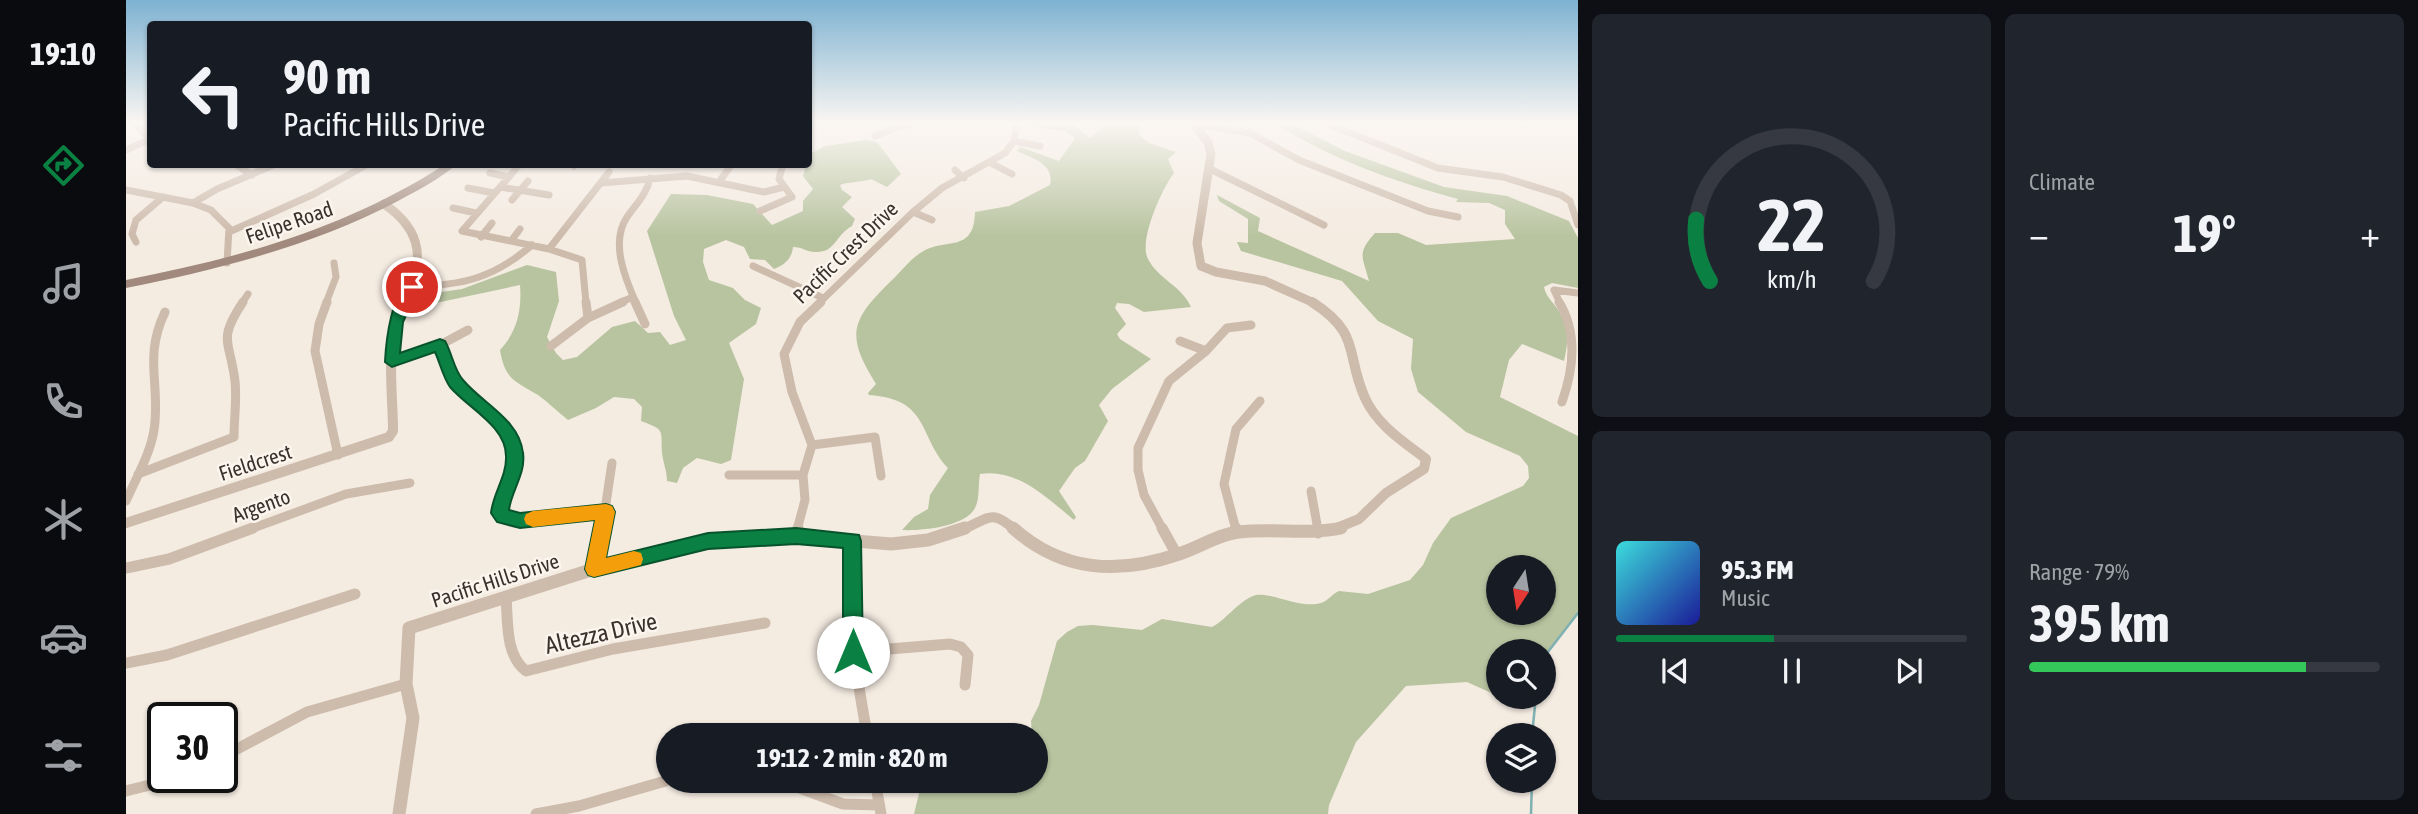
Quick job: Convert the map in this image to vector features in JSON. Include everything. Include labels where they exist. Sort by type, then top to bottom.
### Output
[{"type":"main road","name":"Felipe Road","points":[[126,284],[227,263],[345,223],[446,168]]},
{"type":"street","name":"Pacific Crest Drive","points":[[812,445],[792,392],[784,354],[800,321],[913,212],[942,188],[993,160]]},
{"type":"street","name":"Pacific Hills Drive","points":[[399,814],[413,718],[406,684],[409,628],[594,569],[708,541],[796,536],[891,544],[928,540],[964,529],[989,516],[1001,517],[1032,546],[1053,557],[1078,563],[1124,568],[1177,555],[1237,532],[1318,533],[1342,528],[1359,519],[1386,492],[1423,469],[1426,459],[1396,435],[1372,410],[1360,383],[1350,338],[1328,313],[1290,290],[1242,275],[1207,270],[1201,266],[1196,243],[1211,160]]},
{"type":"street","points":[[1299,160],[1428,211],[1458,217]]},
{"type":"street","points":[[1418,160],[1438,168],[1503,177],[1561,194],[1570,201],[1578,225]]},
{"type":"street","points":[[989,162],[1012,174]]},
{"type":"street","points":[[242,168],[252,174]]},
{"type":"street","points":[[193,203],[217,189],[266,168]]},
{"type":"street","points":[[229,232],[314,194],[361,168]]},
{"type":"street","points":[[517,168],[462,231],[549,249],[582,260],[588,318]]},
{"type":"street","points":[[719,182],[729,168]]},
{"type":"street","points":[[760,211],[792,197],[779,179],[782,168]]},
{"type":"street","points":[[1210,169],[1324,225]]},
{"type":"street","points":[[955,170],[964,178]]},
{"type":"street","points":[[549,249],[609,172]]},
{"type":"street","points":[[491,173],[509,177]]},
{"type":"street","points":[[601,183],[687,176],[764,192],[783,187]]},
{"type":"street","points":[[645,324],[633,297],[620,249],[619,232],[647,190],[650,178]]},
{"type":"street","points":[[512,200],[528,181]]},
{"type":"street","points":[[468,188],[549,195]]},
{"type":"street","points":[[126,190],[193,203],[211,210],[229,228],[227,263]]},
{"type":"street","points":[[136,242],[132,234],[136,220],[163,197]]},
{"type":"street","points":[[384,204],[401,216],[412,229],[418,244],[419,257],[412,287],[396,322],[392,362],[440,345],[468,330]]},
{"type":"street","points":[[453,208],[477,213]]},
{"type":"street","points":[[913,212],[932,220]]},
{"type":"street","points":[[481,237],[492,223]]},
{"type":"street","points":[[511,241],[520,229]]},
{"type":"street","points":[[412,287],[475,281],[514,262],[530,245]]},
{"type":"street","points":[[334,263],[336,277],[319,324],[316,351],[338,455]]},
{"type":"street","points":[[753,266],[823,298]]},
{"type":"street","points":[[1562,402],[1577,356],[1575,331],[1554,290],[1578,293]]},
{"type":"street","points":[[138,474],[234,438],[235,381],[227,348],[228,324],[248,294]]},
{"type":"street","points":[[551,346],[588,318],[633,297]]},
{"type":"street","points":[[126,501],[154,430],[150,350],[155,329],[165,312]]},
{"type":"street","points":[[1177,555],[1144,495],[1138,470],[1138,448],[1169,381],[1206,351],[1227,328],[1251,325]]},
{"type":"street","points":[[1180,341],[1206,351]]},
{"type":"street","points":[[440,345],[454,380],[475,403],[508,431],[515,453],[514,470],[500,505],[503,517],[520,520],[606,512]]},
{"type":"street","name":"Fieldcrest","points":[[126,523],[384,441],[393,431],[392,362]]},
{"type":"street","points":[[1237,532],[1224,484],[1236,429],[1260,401]]},
{"type":"street","points":[[796,536],[805,500],[803,475],[812,445],[875,437],[881,476]]},
{"type":"street","points":[[594,569],[606,512],[612,463]]},
{"type":"street","points":[[729,475],[803,475]]},
{"type":"street","name":"Argento","points":[[126,568],[169,559],[346,494],[410,483]]},
{"type":"street","points":[[1311,491],[1318,533]]},
{"type":"street","points":[[852,541],[853,652],[865,723]]},
{"type":"street","points":[[126,663],[167,655],[355,594]]},
{"type":"street","name":"Altezza Drive","points":[[506,597],[510,643],[516,663],[526,671],[613,649],[765,623]]},
{"type":"street","points":[[853,652],[950,644],[961,647],[968,654],[965,685]]},
{"type":"street","points":[[238,749],[307,712],[406,684]]},
{"type":"street","points":[[536,814],[579,806],[656,784]]},
{"type":"street","points":[[126,791],[147,786]]},
{"type":"street","points":[[813,793],[843,804],[880,809]]},
{"type":"green space","points":[[812,160],[890,160],[901,174],[887,187],[871,179],[840,185],[842,190],[852,197],[842,207],[855,219],[852,226],[831,247],[822,252],[793,247],[787,261],[774,269],[765,260],[750,259],[744,247],[726,240],[704,249],[703,262],[709,280],[733,288],[745,300],[761,308],[756,324],[729,343],[744,379],[731,460],[721,464],[697,458],[683,468],[677,483],[667,481],[660,431],[641,421],[642,407],[634,399],[614,397],[568,420],[508,374],[500,350],[511,336],[517,320],[520,285],[431,304],[421,295],[462,289],[527,265],[556,272],[559,301],[547,337],[563,360],[577,357],[612,327],[635,321],[648,333],[660,332],[670,345],[686,340],[674,316],[647,231],[671,194],[707,195],[753,204],[772,225],[803,211],[803,201],[813,189],[803,176],[806,168],[812,168]]},
{"type":"green space","points":[[1036,160],[1168,160],[1174,173],[1153,214],[1146,250],[1152,266],[1182,293],[1191,307],[1144,312],[1129,304],[1117,303],[1115,308],[1126,324],[1117,334],[1120,339],[1151,359],[1112,389],[1099,405],[1108,421],[1085,461],[1075,468],[1059,491],[1076,517],[1074,520],[1031,486],[994,473],[980,474],[977,504],[962,520],[920,530],[902,530],[914,517],[928,509],[930,495],[948,468],[938,456],[913,411],[889,398],[869,395],[876,384],[866,367],[857,341],[860,319],[877,296],[918,255],[931,248],[957,242],[970,234],[975,212],[1009,206],[1050,185],[1049,172]]},
{"type":"green space","points":[[1344,160],[1370,160],[1444,187],[1507,196],[1569,221],[1578,238],[1578,288],[1552,283],[1544,287],[1566,326],[1567,346],[1564,361],[1522,344],[1509,360],[1500,397],[1578,436],[1578,613],[1556,641],[1556,639],[1486,639],[1486,691],[1467,682],[1406,686],[1356,742],[1329,805],[1328,814],[914,814],[919,793],[1048,793],[1048,723],[1031,721],[1039,705],[1057,641],[1078,626],[1142,630],[1162,619],[1212,627],[1244,601],[1256,595],[1313,604],[1323,602],[1339,591],[1368,594],[1410,580],[1423,565],[1433,543],[1451,518],[1523,486],[1529,478],[1528,466],[1520,456],[1466,432],[1418,392],[1411,369],[1413,339],[1378,321],[1342,281],[1241,251],[1237,242],[1248,243],[1248,219],[1219,201],[1217,195],[1260,218],[1258,231],[1369,281],[1363,251],[1375,233],[1398,233],[1426,245],[1515,239],[1505,224],[1505,210],[1489,203],[1456,202],[1458,199],[1410,185]]},
{"type":"waterway","points":[[1556,641],[1578,613]]},
{"type":"waterway","points":[[1533,723],[1535,709]]},
{"type":"waterway","points":[[1531,814],[1532,793]]},
{"type":"slow traffic","points":[[533,519],[606,512],[594,569],[634,559]]},
{"type":"route","points":[[412,287],[400,307],[396,322],[392,362],[440,345],[454,380],[475,403],[508,431],[515,453],[514,470],[500,505],[503,517],[520,520],[606,512],[594,569],[708,541],[796,536],[852,541],[853,652]]}]
